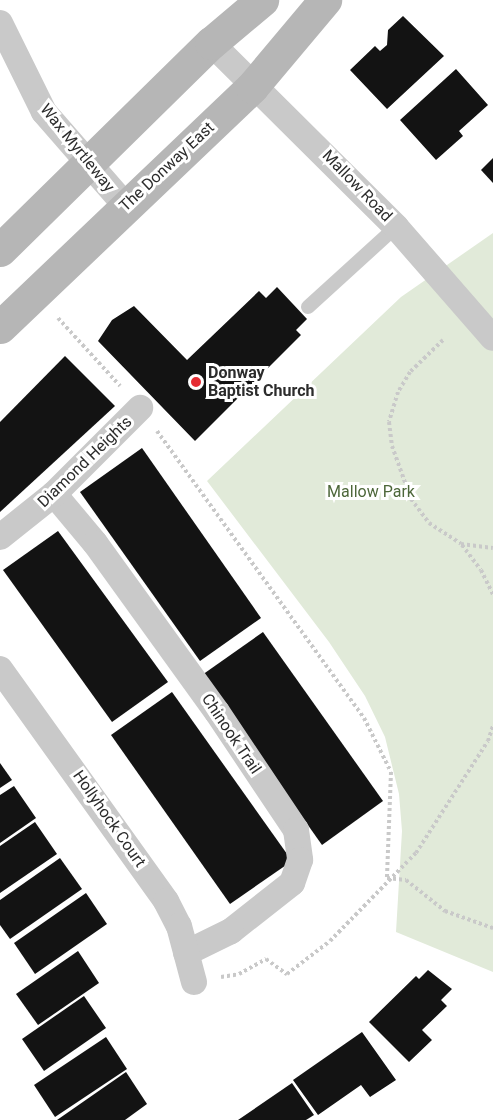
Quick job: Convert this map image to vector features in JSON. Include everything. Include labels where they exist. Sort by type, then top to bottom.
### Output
[{"type":"street","points":[[0,250],[211,43],[262,0]]},
{"type":"street","name":"The Donway East","points":[[0,327],[252,87],[325,0]]},
{"type":"street","name":"Wax Myrtleway","points":[[0,23],[44,112],[87,165],[126,206]]},
{"type":"street","name":"Mallow Road","points":[[211,43],[252,87],[288,115],[396,227],[493,338]]},
{"type":"street","name":"Diamond Heights","points":[[0,537],[54,494],[140,408]]},
{"type":"street","name":"Chinook Trail","points":[[54,494],[95,543],[217,712],[296,830],[300,860],[292,884],[231,931],[186,953]]},
{"type":"street","name":"Hollyhock Court","points":[[0,669],[165,901],[179,926],[194,982]]},
{"type":"lane","points":[[308,307],[396,227]]},
{"type":"path","points":[[55,315],[140,408],[364,718],[391,772],[387,879]]},
{"type":"path","points":[[443,340],[410,372],[398,392],[391,412],[390,438],[416,508],[436,529],[461,544],[481,570],[493,595]]},
{"type":"path","points":[[461,544],[493,548]]},
{"type":"path","points":[[194,982],[239,974],[266,959],[287,974],[330,941],[423,844],[488,741],[493,726]]},
{"type":"path","points":[[387,879],[406,880],[445,911],[493,928]]},
{"type":"green space","name":"Mallow Park","points":[[493,233],[493,972],[396,932],[402,831],[399,794],[385,737],[365,696],[329,642],[207,481],[401,297]]},
{"type":"building","points":[[403,16],[444,56],[387,109],[350,70],[375,46],[380,51],[387,45],[388,30]]},
{"type":"building","points":[[456,69],[488,105],[459,131],[463,136],[436,160],[400,120]]},
{"type":"building","points":[[493,158],[493,183],[481,170]]},
{"type":"building","name":"Donway Baptist Church","points":[[277,287],[307,319],[296,330],[301,335],[195,441],[98,341],[112,320],[134,306],[187,360],[259,291],[266,298]]},
{"type":"building","points":[[65,356],[115,406],[0,512],[0,422]]},
{"type":"building","points":[[142,448],[261,618],[200,661],[80,492]]},
{"type":"building","points":[[58,531],[168,682],[112,722],[3,570]]},
{"type":"building","points":[[263,632],[383,801],[322,845],[202,675]]},
{"type":"building","points":[[172,692],[292,861],[230,904],[111,735]]},
{"type":"building","points":[[0,763],[12,780],[0,788]]},
{"type":"building","points":[[14,786],[36,818],[0,843],[0,795]]},
{"type":"building","points":[[35,822],[57,854],[0,893],[0,846]]},
{"type":"building","points":[[60,858],[82,889],[10,939],[0,925],[0,900]]},
{"type":"building","points":[[86,893],[107,924],[35,974],[14,943]]},
{"type":"building","points":[[78,951],[99,983],[38,1025],[16,994]]},
{"type":"building","points":[[428,970],[452,989],[441,1000],[447,1006],[422,1030],[432,1040],[409,1062],[369,1022],[416,976],[419,979]]},
{"type":"building","points":[[84,996],[106,1028],[44,1071],[22,1039]]},
{"type":"building","points":[[362,1032],[396,1080],[370,1097],[361,1085],[318,1115],[293,1080]]},
{"type":"building","points":[[106,1037],[127,1069],[55,1117],[34,1085]]},
{"type":"building","points":[[126,1072],[147,1104],[125,1120],[57,1120]]},
{"type":"building","points":[[292,1083],[314,1115],[306,1120],[238,1120]]},
{"type":"place","name":"Donway Baptist Church","points":[[196,382]]}]
